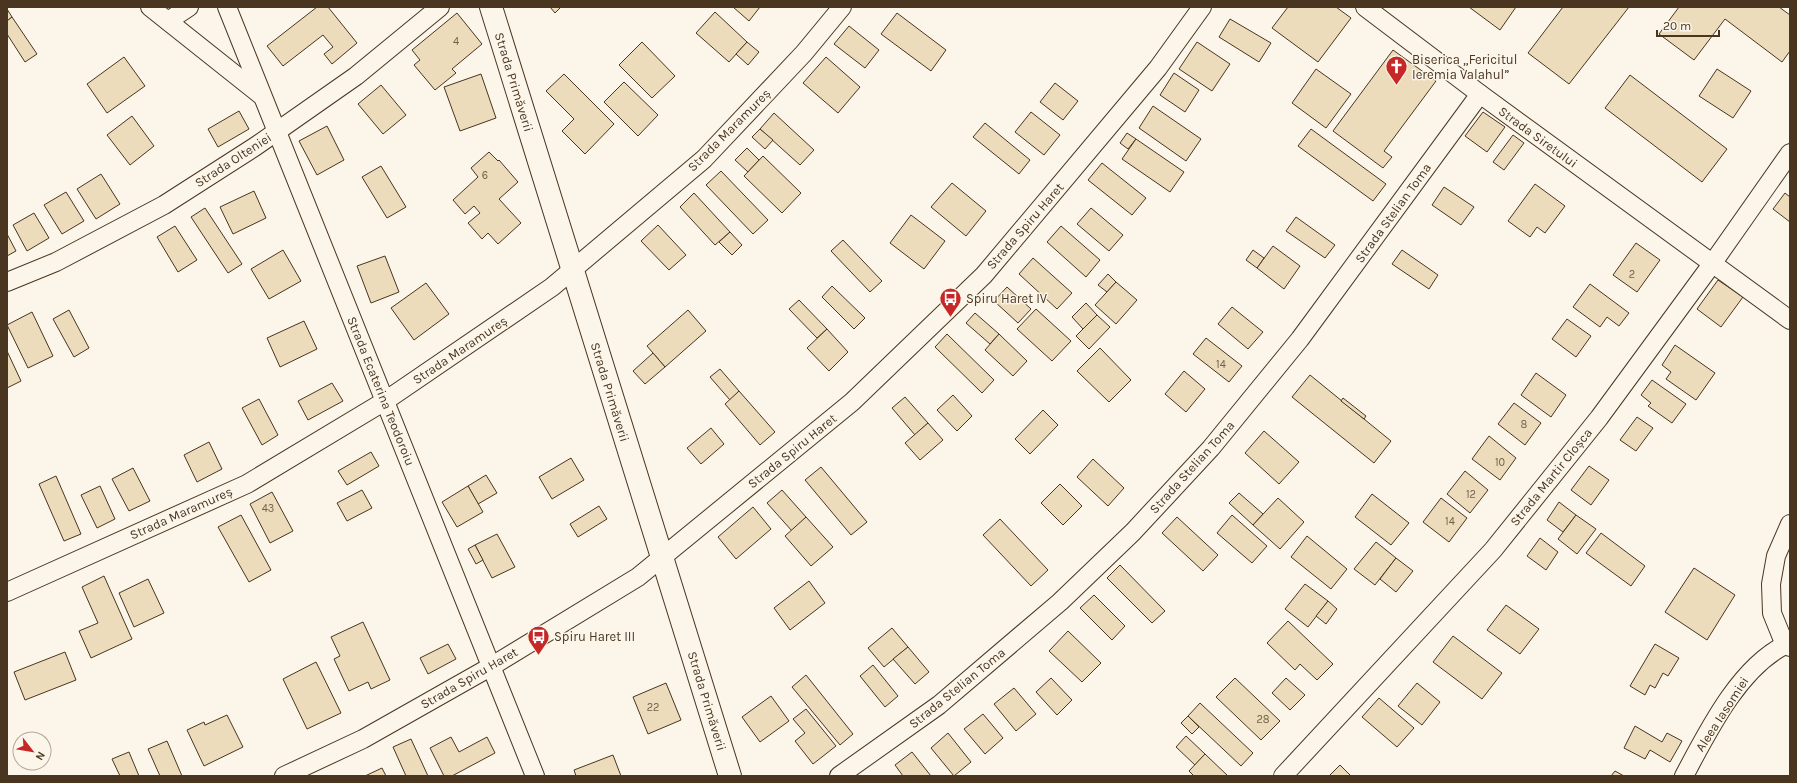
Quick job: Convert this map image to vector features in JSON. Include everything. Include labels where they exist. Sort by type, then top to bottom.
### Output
[{"type":"main road","name":"Strada Primăverii","points":[[491,7],[730,776]]},
{"type":"street","points":[[150,7],[263,98]]},
{"type":"street","points":[[168,21],[189,7]]},
{"type":"street","name":"Strada Ecaterina Teodoroiu","points":[[227,7],[263,98],[278,131],[384,401],[535,776]]},
{"type":"street","name":"Strada Olteniei","points":[[7,282],[56,262],[164,205],[256,146],[356,76],[440,7]]},
{"type":"street","name":"Strada Maramureș","points":[[7,592],[247,484],[384,401],[552,287],[704,158],[804,53],[842,7]]},
{"type":"street","name":"Strada Spiru Haret","points":[[284,776],[363,739],[492,666],[638,577],[852,402],[984,275],[1158,68],[1202,7]]},
{"type":"street","name":"Strada Siretului","points":[[1365,7],[1480,94],[1790,320]]},
{"type":"street","name":"Strada Stelian Toma","points":[[839,776],[940,705],[1060,602],[1138,526],[1211,448],[1300,339],[1480,94]]},
{"type":"street","name":"Strada Martir Cloșca","points":[[1283,776],[1493,550],[1599,418],[1712,264],[1790,153]]},
{"type":"street","points":[[1788,646],[1772,613],[1771,584],[1776,556],[1790,524]]},
{"type":"street","name":"Aleea Iasomiei","points":[[1684,776],[1704,738],[1735,690],[1753,668],[1771,652],[1788,646]]},
{"type":"building","points":[[317,7],[328,7],[357,43],[332,64],[324,54],[333,47],[323,35],[283,66],[267,46]]},
{"type":"building","points":[[550,7],[561,7],[555,13]]},
{"type":"building","points":[[733,7],[760,7],[749,21]]},
{"type":"building","points":[[1288,7],[1336,7],[1351,18],[1318,62],[1272,28]]},
{"type":"building","points":[[1469,7],[1516,7],[1500,30]]},
{"type":"building","points":[[1563,7],[1629,7],[1569,84],[1528,53]]},
{"type":"building","points":[[1679,7],[1779,7],[1790,15],[1790,51],[1782,62],[1725,19],[1694,60],[1659,34]]},
{"type":"building","points":[[7,9],[12,17],[7,21]]},
{"type":"building","points":[[715,12],[747,42],[729,62],[696,33]]},
{"type":"building","points":[[457,13],[482,44],[452,69],[456,73],[435,90],[414,65],[420,60],[412,50]]},
{"type":"building","points":[[897,13],[946,50],[931,71],[881,34]]},
{"type":"building","points":[[12,17],[37,54],[25,62],[7,34],[7,21]]},
{"type":"building","points":[[1230,19],[1271,43],[1259,62],[1219,37]]},
{"type":"building","points":[[849,26],[879,50],[865,68],[834,44]]},
{"type":"building","points":[[642,42],[675,76],[652,98],[619,65]]},
{"type":"building","points":[[747,42],[759,52],[748,65],[736,54]]},
{"type":"building","points":[[1197,42],[1230,64],[1212,91],[1179,69]]},
{"type":"building","points":[[1393,50],[1436,81],[1384,151],[1392,157],[1383,168],[1333,131]]},
{"type":"building","points":[[124,57],[145,86],[107,113],[87,84]]},
{"type":"building","points":[[826,57],[860,87],[838,113],[803,83]]},
{"type":"building","points":[[1316,69],[1351,94],[1326,128],[1292,103]]},
{"type":"building","points":[[1717,69],[1751,91],[1733,118],[1699,96]]},
{"type":"building","points":[[1174,73],[1199,90],[1185,112],[1160,95]]},
{"type":"building","points":[[481,74],[496,118],[460,131],[444,87]]},
{"type":"building","points":[[564,74],[614,124],[585,154],[562,131],[574,119],[546,91]]},
{"type":"building","points":[[1630,75],[1727,149],[1702,182],[1605,108]]},
{"type":"building","points":[[624,82],[658,115],[638,136],[604,102]]},
{"type":"building","points":[[1055,83],[1078,101],[1063,120],[1040,102]]},
{"type":"building","points":[[381,85],[406,115],[383,134],[358,104]]},
{"type":"building","points":[[1153,106],[1201,139],[1186,161],[1139,128]]},
{"type":"building","points":[[239,111],[249,129],[218,147],[208,129]]},
{"type":"building","points":[[1031,112],[1060,135],[1044,155],[1015,132]]},
{"type":"building","points":[[1483,112],[1505,127],[1487,152],[1465,136]]},
{"type":"building","points":[[774,113],[814,150],[800,165],[760,129]]},
{"type":"building","points":[[132,116],[154,146],[130,165],[107,135]]},
{"type":"building","points":[[985,123],[1030,160],[1019,174],[973,137]]},
{"type":"building","points":[[327,126],[344,160],[317,175],[299,141]]},
{"type":"building","points":[[760,129],[773,140],[765,149],[752,137]]},
{"type":"building","points":[[1311,129],[1386,184],[1373,201],[1298,146]]},
{"type":"building","points":[[1127,133],[1136,139],[1128,149],[1120,143]]},
{"type":"building","points":[[1513,135],[1524,143],[1504,170],[1493,162]]},
{"type":"building","points":[[1136,139],[1184,172],[1170,192],[1122,159]]},
{"type":"building","points":[[747,148],[759,160],[748,172],[735,160]]},
{"type":"building","points":[[489,152],[498,161],[499,160],[518,182],[499,199],[521,223],[498,244],[488,233],[482,239],[468,223],[480,213],[474,206],[465,214],[453,200],[478,177],[471,168]]},
{"type":"building","points":[[763,156],[801,193],[782,213],[744,176]]},
{"type":"building","points":[[1102,163],[1146,198],[1132,215],[1088,180]]},
{"type":"building","points":[[381,166],[406,207],[387,218],[362,177]]},
{"type":"building","points":[[721,171],[768,220],[753,234],[706,185]]},
{"type":"building","points":[[101,174],[120,204],[96,219],[77,189]]},
{"type":"building","points":[[952,183],[986,211],[966,236],[931,207]]},
{"type":"building","points":[[1535,184],[1565,206],[1545,233],[1537,227],[1530,237],[1508,221]]},
{"type":"building","points":[[1444,187],[1474,207],[1461,225],[1432,205]]},
{"type":"building","points":[[254,191],[266,218],[233,234],[220,207]]},
{"type":"building","points":[[66,192],[84,221],[62,234],[44,205]]},
{"type":"building","points":[[694,193],[730,232],[715,245],[680,207]]},
{"type":"building","points":[[1785,193],[1790,197],[1790,222],[1773,209]]},
{"type":"building","points":[[205,208],[242,264],[228,273],[191,217]]},
{"type":"building","points":[[1091,208],[1123,235],[1109,251],[1077,224]]},
{"type":"building","points":[[34,213],[49,238],[27,251],[13,225]]},
{"type":"building","points":[[911,215],[945,241],[924,269],[890,243]]},
{"type":"building","points":[[1296,217],[1335,245],[1325,258],[1286,231]]},
{"type":"building","points":[[658,225],[686,255],[669,270],[641,241]]},
{"type":"building","points":[[175,226],[197,260],[178,272],[157,237]]},
{"type":"building","points":[[1061,226],[1100,260],[1086,277],[1047,242]]},
{"type":"building","points":[[730,232],[742,245],[732,255],[719,242]]},
{"type":"building","points":[[7,234],[16,251],[7,256]]},
{"type":"building","points":[[843,240],[882,281],[870,292],[831,251]]},
{"type":"building","points":[[1636,243],[1660,260],[1637,292],[1613,275]]},
{"type":"building","points":[[1273,246],[1300,266],[1284,289],[1257,268]]},
{"type":"building","points":[[283,250],[301,281],[269,299],[251,269]]},
{"type":"building","points":[[1253,250],[1264,258],[1257,268],[1246,260]]},
{"type":"building","points":[[1402,250],[1438,275],[1429,289],[1392,264]]},
{"type":"building","points":[[385,256],[399,292],[371,303],[357,266]]},
{"type":"building","points":[[1033,258],[1072,293],[1057,309],[1019,274]]},
{"type":"building","points":[[1108,274],[1116,282],[1107,292],[1098,285]]},
{"type":"building","points":[[1718,280],[1743,297],[1721,327],[1697,309]]},
{"type":"building","points":[[1116,282],[1137,300],[1116,324],[1095,305]]},
{"type":"building","points":[[426,283],[449,314],[414,340],[391,308]]},
{"type":"building","points":[[1590,284],[1629,313],[1619,326],[1607,317],[1600,327],[1573,307]]},
{"type":"building","points":[[832,286],[865,318],[854,329],[822,297]]},
{"type":"building","points":[[1007,287],[1031,309],[1018,323],[994,301]]},
{"type":"building","points":[[799,300],[827,329],[817,338],[789,309]]},
{"type":"building","points":[[1086,303],[1097,315],[1083,329],[1072,317]]},
{"type":"building","points":[[1232,307],[1263,332],[1248,349],[1218,324]]},
{"type":"building","points":[[1036,309],[1071,341],[1052,361],[1017,329]]},
{"type":"building","points":[[69,310],[89,348],[74,357],[53,319]]},
{"type":"building","points":[[688,310],[706,331],[665,367],[647,346]]},
{"type":"building","points":[[32,312],[53,356],[28,368],[7,325]]},
{"type":"building","points":[[975,313],[999,334],[990,344],[966,323]]},
{"type":"building","points":[[1097,315],[1110,327],[1089,349],[1076,336]]},
{"type":"building","points":[[1567,319],[1591,336],[1576,357],[1552,339]]},
{"type":"building","points":[[304,321],[317,349],[280,367],[267,338]]},
{"type":"building","points":[[827,329],[848,352],[829,371],[807,348]]},
{"type":"building","points":[[947,334],[994,380],[982,393],[935,347]]},
{"type":"building","points":[[999,334],[1027,361],[1013,376],[985,350]]},
{"type":"building","points":[[1206,338],[1242,366],[1229,382],[1193,354]]},
{"type":"building","points":[[1675,345],[1715,373],[1696,400],[1666,379],[1671,372],[1662,365]]},
{"type":"building","points":[[1100,348],[1131,380],[1109,402],[1077,371]]},
{"type":"building","points":[[7,351],[21,381],[7,388]]},
{"type":"building","points":[[653,353],[665,367],[645,384],[633,371]]},
{"type":"building","points":[[720,369],[739,391],[730,400],[710,377]]},
{"type":"building","points":[[1184,371],[1205,389],[1186,412],[1165,394]]},
{"type":"building","points":[[1536,373],[1566,395],[1551,417],[1521,395]]},
{"type":"building","points":[[1310,375],[1391,441],[1374,463],[1292,397]]},
{"type":"building","points":[[1652,380],[1686,404],[1672,423],[1648,406],[1651,403],[1641,395]]},
{"type":"building","points":[[332,383],[343,401],[308,420],[298,401]]},
{"type":"building","points":[[739,391],[775,432],[760,445],[725,404]]},
{"type":"building","points":[[953,395],[972,416],[957,431],[937,410]]},
{"type":"building","points":[[905,397],[928,423],[915,435],[892,408]]},
{"type":"building","points":[[1343,398],[1366,416],[1364,419],[1341,401]]},
{"type":"building","points":[[259,399],[278,435],[262,445],[242,408]]},
{"type":"building","points":[[1514,403],[1541,423],[1525,445],[1498,424]]},
{"type":"building","points":[[1043,410],[1058,425],[1030,454],[1015,439]]},
{"type":"building","points":[[1637,417],[1653,428],[1636,451],[1620,440]]},
{"type":"building","points":[[928,423],[943,440],[920,460],[905,443]]},
{"type":"building","points":[[711,428],[724,444],[701,464],[687,448]]},
{"type":"building","points":[[1264,431],[1299,462],[1279,484],[1245,453]]},
{"type":"building","points":[[1489,436],[1516,458],[1500,480],[1472,459]]},
{"type":"building","points":[[209,442],[222,469],[197,482],[184,455]]},
{"type":"building","points":[[371,452],[379,466],[347,485],[338,471]]},
{"type":"building","points":[[571,458],[584,480],[552,499],[539,477]]},
{"type":"building","points":[[1093,459],[1124,488],[1108,506],[1077,477]]},
{"type":"building","points":[[1589,466],[1609,480],[1591,505],[1571,490]]},
{"type":"building","points":[[821,467],[867,522],[851,535],[805,480]]},
{"type":"building","points":[[133,468],[150,501],[129,511],[112,479]]},
{"type":"building","points":[[1465,471],[1488,490],[1470,513],[1447,494]]},
{"type":"building","points":[[486,475],[497,493],[478,504],[468,486]]},
{"type":"building","points":[[56,476],[81,534],[64,541],[39,484]]},
{"type":"building","points":[[1060,484],[1082,506],[1063,525],[1041,503]]},
{"type":"building","points":[[100,486],[115,519],[97,528],[81,495]]},
{"type":"building","points":[[468,486],[483,512],[457,527],[442,502]]},
{"type":"building","points":[[362,490],[372,508],[347,521],[337,503]]},
{"type":"building","points":[[782,490],[806,517],[792,531],[767,503]]},
{"type":"building","points":[[272,492],[293,531],[270,543],[250,504]]},
{"type":"building","points":[[1239,493],[1263,514],[1253,525],[1229,503]]},
{"type":"building","points":[[1372,494],[1409,523],[1391,545],[1355,517]]},
{"type":"building","points":[[1278,498],[1304,522],[1280,549],[1253,525]]},
{"type":"building","points":[[1441,498],[1467,518],[1449,542],[1423,522]]},
{"type":"building","points":[[1559,502],[1576,515],[1563,532],[1547,520]]},
{"type":"building","points":[[599,506],[607,519],[578,537],[570,524]]},
{"type":"building","points":[[753,507],[771,529],[736,559],[718,537]]},
{"type":"building","points":[[241,515],[271,570],[249,582],[218,527]]},
{"type":"building","points":[[1232,515],[1267,546],[1252,563],[1217,533]]},
{"type":"building","points":[[1576,515],[1596,529],[1577,554],[1558,539]]},
{"type":"building","points":[[806,517],[833,547],[811,566],[785,536]]},
{"type":"building","points":[[1177,517],[1218,555],[1203,571],[1162,533]]},
{"type":"building","points":[[1000,519],[1048,570],[1031,586],[983,535]]},
{"type":"building","points":[[1601,533],[1645,566],[1631,586],[1586,553]]},
{"type":"building","points":[[497,534],[515,567],[492,578],[475,545]]},
{"type":"building","points":[[1307,536],[1347,569],[1331,589],[1291,557]]},
{"type":"building","points":[[1540,538],[1558,552],[1546,570],[1527,556]]},
{"type":"building","points":[[1376,542],[1396,558],[1375,585],[1354,569]]},
{"type":"building","points":[[475,545],[483,560],[476,564],[468,549]]},
{"type":"building","points":[[1396,558],[1413,571],[1396,592],[1380,579]]},
{"type":"building","points":[[1120,565],[1165,611],[1152,623],[1107,578]]},
{"type":"building","points":[[1694,568],[1735,595],[1707,640],[1665,612]]},
{"type":"building","points":[[104,576],[132,639],[91,658],[79,631],[98,623],[82,587]]},
{"type":"building","points":[[148,579],[164,613],[134,627],[119,593]]},
{"type":"building","points":[[809,581],[825,603],[790,630],[774,608]]},
{"type":"building","points":[[1305,584],[1328,601],[1308,627],[1285,609]]},
{"type":"building","points":[[1094,595],[1125,626],[1112,640],[1080,608]]},
{"type":"building","points":[[1328,601],[1337,609],[1326,624],[1316,616]]},
{"type":"building","points":[[1506,605],[1539,629],[1520,654],[1487,630]]},
{"type":"building","points":[[1288,621],[1333,664],[1317,680],[1300,664],[1295,670],[1267,643]]},
{"type":"building","points":[[363,622],[390,680],[371,689],[368,682],[349,691],[334,659],[340,656],[331,637]]},
{"type":"building","points":[[892,628],[908,647],[884,667],[868,648]]},
{"type":"building","points":[[1068,631],[1101,663],[1082,682],[1049,651]]},
{"type":"building","points":[[1453,636],[1502,673],[1482,699],[1433,662]]},
{"type":"building","points":[[448,644],[456,659],[428,674],[420,658]]},
{"type":"building","points":[[1655,644],[1679,658],[1668,676],[1663,673],[1655,688],[1650,685],[1645,695],[1630,686]]},
{"type":"building","points":[[908,647],[929,672],[915,684],[893,659]]},
{"type":"building","points":[[65,652],[76,680],[25,700],[14,672]]},
{"type":"building","points":[[316,662],[341,713],[307,729],[283,679]]},
{"type":"building","points":[[873,665],[898,696],[885,707],[860,676]]},
{"type":"building","points":[[806,675],[853,734],[840,745],[792,687]]},
{"type":"building","points":[[1051,678],[1072,700],[1057,715],[1036,692]]},
{"type":"building","points":[[1235,678],[1280,721],[1261,740],[1216,697]]},
{"type":"building","points":[[1286,678],[1305,695],[1290,710],[1272,693]]},
{"type":"building","points":[[666,683],[681,720],[648,734],[633,697]]},
{"type":"building","points":[[1417,683],[1440,702],[1422,725],[1398,706]]},
{"type":"building","points":[[1014,688],[1036,714],[1016,731],[994,704]]},
{"type":"building","points":[[771,696],[789,721],[760,742],[742,717]]},
{"type":"building","points":[[1379,698],[1414,728],[1397,747],[1362,717]]},
{"type":"building","points":[[1200,703],[1253,753],[1241,766],[1188,716]]},
{"type":"building","points":[[806,709],[836,746],[813,764],[795,741],[805,733],[793,719]]},
{"type":"building","points":[[983,714],[1003,738],[985,754],[964,729]]},
{"type":"building","points":[[227,715],[243,747],[204,766],[187,730],[204,722],[205,725]]},
{"type":"building","points":[[1188,716],[1199,727],[1192,734],[1181,723]]},
{"type":"building","points":[[1635,726],[1662,742],[1667,733],[1682,741],[1670,762],[1650,750],[1645,759],[1624,748]]},
{"type":"building","points":[[948,733],[971,762],[954,776],[931,748]]},
{"type":"building","points":[[1186,736],[1205,754],[1195,765],[1176,747]]},
{"type":"building","points":[[451,737],[459,752],[487,737],[495,753],[452,776],[444,776],[430,748]]},
{"type":"building","points":[[411,739],[428,776],[406,776],[393,747]]},
{"type":"building","points":[[167,741],[182,776],[160,776],[148,749]]},
{"type":"building","points":[[129,752],[139,776],[120,776],[112,759]]},
{"type":"building","points":[[912,752],[931,776],[903,776],[895,765]]},
{"type":"building","points":[[1205,754],[1228,776],[1194,776],[1189,771]]},
{"type":"building","points":[[613,755],[621,776],[576,776],[574,770]]},
{"type":"building","points":[[1340,765],[1351,776],[1329,776]]},
{"type":"building","points":[[382,768],[386,776],[365,776]]},
{"type":"building","points":[[1615,771],[1624,776],[1611,776]]},
{"type":"place","name":"Biserica „Fericitul Ieremia Valahul”","points":[[1397,86]]},
{"type":"place","name":"Spiru Haret IV","points":[[951,318]]},
{"type":"place","name":"Spiru Haret III","points":[[539,656]]}]
